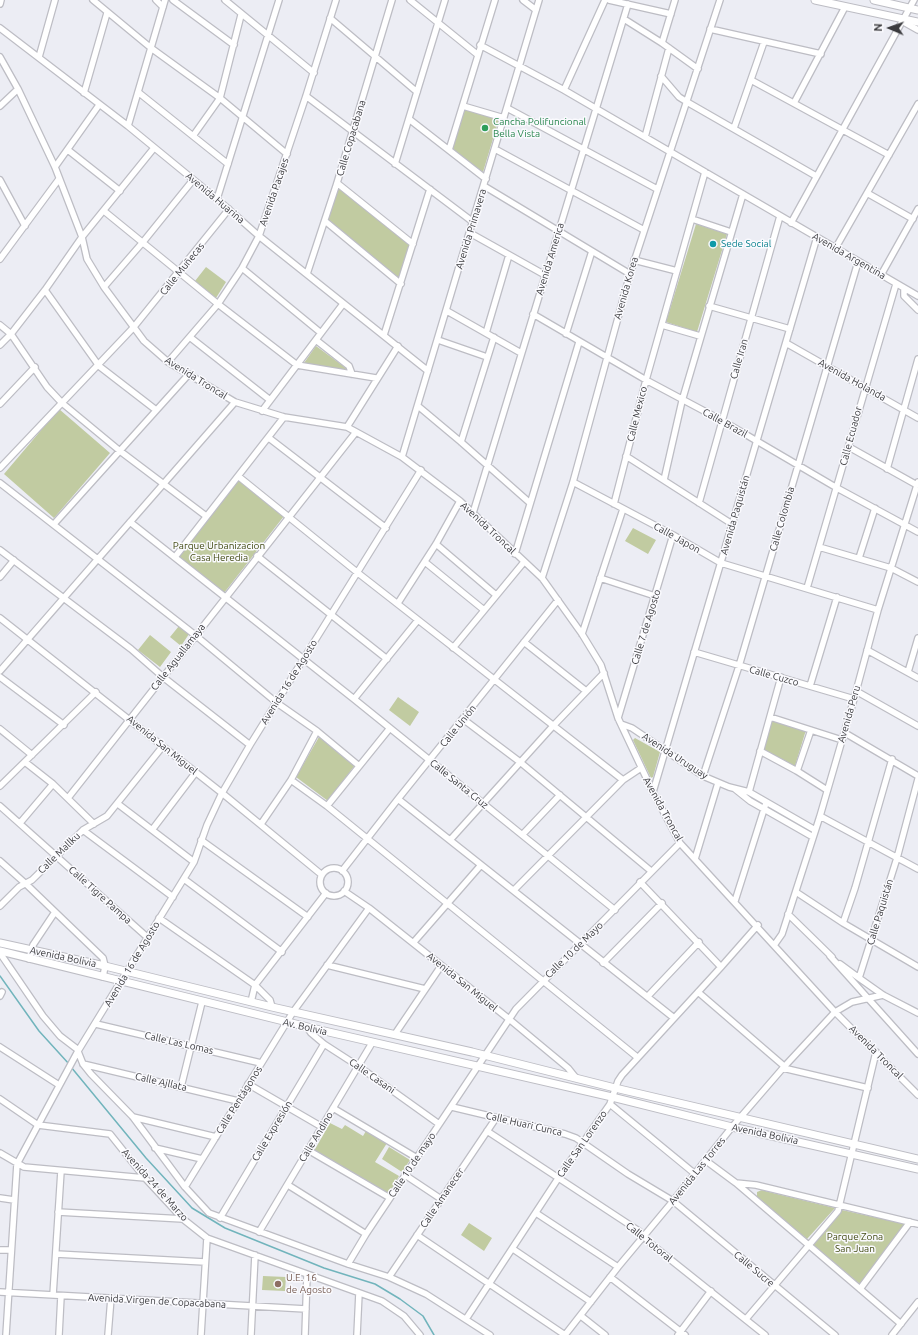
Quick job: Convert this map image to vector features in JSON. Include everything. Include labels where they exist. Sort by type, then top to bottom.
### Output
[{"type":"street","points":[[0,4],[1,0]]},
{"type":"street","points":[[39,57],[55,0]]},
{"type":"street","points":[[92,0],[151,48],[220,98],[287,154]]},
{"type":"street","points":[[156,0],[164,7]]},
{"type":"street","points":[[128,126],[166,0]]},
{"type":"street","points":[[174,0],[234,45]]},
{"type":"street","points":[[217,198],[279,0]]},
{"type":"street","name":"Avenida Pacajes","points":[[168,362],[191,338],[218,304],[242,268],[259,236],[314,72],[336,0]]},
{"type":"street","name":"Calle Copacabana","points":[[307,274],[337,183],[392,0]]},
{"type":"street","points":[[410,0],[478,55]]},
{"type":"street","points":[[395,164],[445,0]]},
{"type":"street","points":[[449,150],[495,0]]},
{"type":"street","points":[[524,0],[536,10]]},
{"type":"street","name":"Avenida Primavera","points":[[402,457],[539,0]]},
{"type":"street","points":[[564,90],[605,0]]},
{"type":"street","points":[[610,0],[671,14]]},
{"type":"street","points":[[662,42],[675,0]]},
{"type":"street","name":"Avenida Korea","points":[[542,578],[573,482],[634,260],[720,0]]},
{"type":"street","points":[[815,0],[918,22]]},
{"type":"street","points":[[874,0],[918,10]]},
{"type":"street","points":[[791,222],[914,0]]},
{"type":"street","points":[[226,1],[241,15],[314,72]]},
{"type":"street","name":"Avenida America","points":[[473,513],[628,4]]},
{"type":"street","points":[[794,103],[845,7]]},
{"type":"street","points":[[84,93],[107,13]]},
{"type":"street","points":[[193,136],[220,98],[241,15]]},
{"type":"street","points":[[330,18],[417,92]]},
{"type":"street","points":[[624,19],[662,42],[698,69]]},
{"type":"street","points":[[903,20],[918,30]]},
{"type":"street","name":"Avenida Huarina","points":[[0,28],[128,126],[217,198],[259,236],[428,371]]},
{"type":"street","points":[[710,29],[821,54]]},
{"type":"street","points":[[734,128],[764,42]]},
{"type":"street","name":"Avenida Argentina","points":[[480,45],[596,108],[835,249],[918,296]]},
{"type":"street","points":[[645,137],[669,48]]},
{"type":"street","name":"Avenida Troncal","points":[[0,57],[18,89],[55,167],[82,237],[87,259],[104,287],[133,328],[152,350],[168,362],[235,402],[284,417],[347,427],[402,457],[460,501],[542,578],[582,634],[601,665],[618,718],[641,768],[680,842],[758,925],[835,1012],[918,1094]]},
{"type":"street","points":[[661,76],[679,97],[816,176]]},
{"type":"street","points":[[751,80],[889,155]]},
{"type":"street","points":[[0,106],[18,89]]},
{"type":"street","points":[[138,92],[228,164]]},
{"type":"street","points":[[306,96],[353,129],[395,164],[473,222]]},
{"type":"street","points":[[55,167],[99,104]]},
{"type":"street","points":[[835,249],[889,155],[916,114],[918,104]]},
{"type":"street","points":[[463,106],[504,118]]},
{"type":"street","points":[[507,108],[657,188]]},
{"type":"street","points":[[408,119],[486,179]]},
{"type":"street","points":[[0,345],[11,334],[45,290],[82,237],[154,148]]},
{"type":"street","points":[[495,149],[644,230]]},
{"type":"street","points":[[68,150],[120,191]]},
{"type":"street","name":"Calle Mexico","points":[[614,504],[646,380],[705,172]]},
{"type":"street","points":[[2,257],[59,179]]},
{"type":"street","points":[[0,180],[25,226]]},
{"type":"street","points":[[104,287],[143,242],[193,180]]},
{"type":"street","points":[[337,183],[413,244]]},
{"type":"street","points":[[484,186],[630,274]]},
{"type":"street","points":[[384,335],[430,190]]},
{"type":"street","points":[[867,193],[913,219]]},
{"type":"street","points":[[664,480],[682,401],[743,194]]},
{"type":"street","name":"Calle Muñecas","points":[[0,468],[99,366],[133,328],[180,272],[229,209]]},
{"type":"street","points":[[881,275],[918,209]]},
{"type":"street","points":[[104,211],[218,304],[297,365],[376,378]]},
{"type":"street","name":"Calle Iran","points":[[698,502],[780,216]]},
{"type":"street","points":[[692,219],[732,232]]},
{"type":"street","points":[[325,221],[401,284]]},
{"type":"street","points":[[470,233],[545,275]]},
{"type":"street","name":"Avenida Paquistán","points":[[653,792],[817,237]]},
{"type":"street","points":[[0,248],[2,257]]},
{"type":"street","points":[[566,334],[592,251]]},
{"type":"street","points":[[486,333],[509,255]]},
{"type":"street","points":[[634,260],[677,271]]},
{"type":"street","name":"Calle Colombia","points":[[703,776],[739,666],[826,366],[858,262]]},
{"type":"street","points":[[242,268],[321,333]]},
{"type":"street","name":"Calle Ecuador","points":[[807,588],[896,284]]},
{"type":"street","points":[[904,289],[904,296],[918,310]]},
{"type":"street","points":[[45,290],[99,366],[156,410]]},
{"type":"street","points":[[262,411],[344,304]]},
{"type":"street","points":[[709,306],[790,329]]},
{"type":"street","points":[[447,311],[521,353]]},
{"type":"street","name":"Calle Brazil","points":[[533,314],[606,358],[682,401],[721,420],[837,488],[918,532]]},
{"type":"street","points":[[0,325],[11,334],[35,367],[47,387],[62,403],[120,451],[206,516]]},
{"type":"street","points":[[662,325],[700,336]]},
{"type":"street","points":[[461,442],[494,337]]},
{"type":"street","points":[[191,338],[270,400]]},
{"type":"street","points":[[316,340],[349,366],[352,374]]},
{"type":"street","points":[[438,340],[487,357]]},
{"type":"street","points":[[515,554],[579,342]]},
{"type":"street","name":"Avenida Holanda","points":[[786,343],[918,418]]},
{"type":"street","points":[[347,427],[376,378],[398,346]]},
{"type":"street","points":[[887,469],[918,359]]},
{"type":"street","points":[[0,404],[35,367]]},
{"type":"street","points":[[54,524],[189,374]]},
{"type":"street","points":[[0,671],[29,640],[235,402]]},
{"type":"street","points":[[418,406],[530,503]]},
{"type":"street","points":[[175,557],[284,417]]},
{"type":"street","name":"Calle Aguallamaya","points":[[68,798],[356,432]]},
{"type":"street","points":[[269,438],[386,528]]},
{"type":"street","points":[[849,448],[917,484]]},
{"type":"street","points":[[626,456],[732,524]]},
{"type":"street","name":"Avenida 16 de Agosto","points":[[6,1335],[17,1164],[78,1051],[96,1024],[147,937],[194,862],[206,825],[222,793],[250,745],[421,470]]},
{"type":"street","points":[[238,476],[453,648],[624,780]]},
{"type":"street","name":"Calle Japon","points":[[573,482],[673,535],[721,563],[878,610]]},
{"type":"street","points":[[0,484],[54,524],[277,703],[317,731],[358,765]]},
{"type":"street","name":"Avenida Peru","points":[[774,944],[782,934],[820,816],[845,733],[878,610],[917,484]]},
{"type":"street","points":[[398,604],[436,544],[460,501]]},
{"type":"street","points":[[859,558],[875,508]]},
{"type":"street","points":[[582,634],[622,509]]},
{"type":"street","name":"Calle Santa Cruz","points":[[130,522],[523,834],[615,910]]},
{"type":"street","name":"Calle 7 de Agosto","points":[[618,718],[673,535]]},
{"type":"street","points":[[436,544],[496,595]]},
{"type":"street","points":[[819,547],[891,568],[918,582]]},
{"type":"street","points":[[0,550],[131,649],[163,677],[250,745]]},
{"type":"street","points":[[257,556],[387,659]]},
{"type":"street","points":[[0,577],[14,560]]},
{"type":"street","points":[[425,562],[484,610]]},
{"type":"street","points":[[453,648],[524,562]]},
{"type":"street","points":[[600,578],[655,596]]},
{"type":"street","points":[[810,686],[837,597]]},
{"type":"street","name":"Calle Unión","points":[[342,872],[398,799],[558,600]]},
{"type":"street","name":"Avenida San Miguel","points":[[0,618],[96,692],[261,824],[322,875]]},
{"type":"street","points":[[354,699],[418,620]]},
{"type":"street","points":[[908,672],[918,638]]},
{"type":"street","points":[[524,642],[586,691]]},
{"type":"street","points":[[867,650],[918,678]]},
{"type":"street","name":"Calle Cuzco","points":[[694,652],[854,700]]},
{"type":"street","points":[[451,839],[553,726],[604,673]]},
{"type":"street","points":[[0,677],[64,725]]},
{"type":"street","points":[[749,792],[781,677]]},
{"type":"street","points":[[856,691],[918,726]]},
{"type":"street","points":[[0,786],[96,692]]},
{"type":"street","points":[[770,717],[842,740]]},
{"type":"street","points":[[463,719],[520,762],[650,871]]},
{"type":"street","name":"Avenida Uruguay","points":[[621,724],[632,728],[703,776],[718,783],[749,792],[765,806],[815,830]]},
{"type":"street","points":[[327,806],[358,765],[390,728]]},
{"type":"street","points":[[0,729],[32,755]]},
{"type":"street","points":[[797,771],[811,730]]},
{"type":"street","points":[[261,824],[291,780],[317,731]]},
{"type":"street","points":[[845,733],[892,759],[918,777]]},
{"type":"street","name":"Calle Mallku","points":[[0,906],[19,887],[26,884],[83,830],[107,816],[163,746]]},
{"type":"street","points":[[760,751],[797,771],[827,790]]},
{"type":"street","points":[[843,923],[855,888],[892,759]]},
{"type":"street","points":[[25,762],[53,784],[94,824]]},
{"type":"street","points":[[514,890],[624,780],[641,768]]},
{"type":"street","points":[[152,830],[196,772]]},
{"type":"street","name":"Calle Paquistán","points":[[859,978],[897,858],[918,777]]},
{"type":"street","points":[[291,780],[327,806],[637,1058]]},
{"type":"street","points":[[695,859],[718,783]]},
{"type":"street","points":[[20,823],[53,784]]},
{"type":"street","points":[[733,788],[765,806],[813,837]]},
{"type":"street","points":[[523,834],[560,795]]},
{"type":"street","points":[[398,799],[451,839],[580,945],[648,996],[674,1018]]},
{"type":"street","points":[[118,804],[194,862]]},
{"type":"street","name":"Calle Tigre Pampa","points":[[0,806],[147,937]]},
{"type":"street","points":[[735,901],[765,806]]},
{"type":"street","points":[[820,816],[918,869]]},
{"type":"street","points":[[83,830],[173,897]]},
{"type":"street","points":[[201,840],[308,916]]},
{"type":"street","name":"Calle 10 de Mayo","points":[[478,1067],[508,1019],[543,981],[615,910],[650,871],[680,842]]},
{"type":"street","points":[[0,862],[26,884],[104,958],[105,966],[103,977]]},
{"type":"street","points":[[413,943],[448,905],[481,865]]},
{"type":"street","points":[[334,869],[342,872],[347,878],[344,891],[338,895],[326,894],[321,887],[322,875],[325,872],[334,869]]},
{"type":"street","points":[[184,879],[282,952]]},
{"type":"street","points":[[640,882],[662,903],[721,967]]},
{"type":"street","name":"Avenida San Miguel","points":[[344,891],[369,908],[508,1019],[568,1068],[576,1078]]},
{"type":"street","points":[[796,892],[843,923],[918,966]]},
{"type":"street","points":[[251,1002],[255,985],[326,894]]},
{"type":"street","points":[[603,963],[662,903]]},
{"type":"street","name":"Calle Pentágonos","points":[[184,1187],[293,1012],[369,908]]},
{"type":"street","points":[[29,959],[31,950],[55,912]]},
{"type":"street","points":[[788,914],[830,956],[918,1054]]},
{"type":"street","points":[[159,918],[255,985],[270,1000],[272,1007]]},
{"type":"street","name":"Calle San Lorenzo","points":[[466,1319],[488,1283],[513,1249],[559,1177],[611,1101],[614,1088],[622,1075],[758,925]]},
{"type":"street","points":[[648,996],[698,942]]},
{"type":"street","name":"Avenida Bolivia","points":[[0,943],[127,971]]},
{"type":"street","points":[[0,952],[43,1016],[60,1036],[78,1051],[83,1064],[133,1117],[184,1187],[201,1206],[220,1218],[348,1264],[389,1277],[426,1294],[490,1335]]},
{"type":"street","name":"Av. Bolivia","points":[[0,952],[372,1043],[478,1067],[611,1101]]},
{"type":"street","points":[[830,956],[883,995],[918,1013]]},
{"type":"street","points":[[327,965],[425,989]]},
{"type":"street","points":[[395,1034],[441,966]]},
{"type":"street","name":"Av. Bolivia","points":[[127,971],[293,1012],[395,1034],[614,1088]]},
{"type":"street","points":[[698,992],[784,1067],[868,1088]]},
{"type":"street","name":"Avenida Las Torres","points":[[565,1335],[618,1266],[673,1201],[732,1127],[784,1067],[835,1012],[852,1002],[883,995]]},
{"type":"street","points":[[182,1087],[202,1002]]},
{"type":"street","name":"Calle Las Lomas","points":[[96,1024],[261,1063]]},
{"type":"street","name":"Calle Casani","points":[[307,1027],[311,1033],[324,1044],[358,1066],[439,1124]]},
{"type":"street","name":"Calle Andino","points":[[259,1232],[372,1043]]},
{"type":"street","name":"Calle Expresión","points":[[220,1218],[324,1044]]},
{"type":"street","points":[[0,1047],[59,1085]]},
{"type":"street","points":[[746,1319],[838,1211],[876,1052]]},
{"type":"street","name":"Calle Ajllata","points":[[83,1064],[182,1087],[238,1102]]},
{"type":"street","name":"Calle 10 de mayo","points":[[348,1264],[366,1234],[478,1067]]},
{"type":"street","points":[[248,1084],[322,1127]]},
{"type":"street","name":"Avenida Bolivia","points":[[614,1088],[918,1160]]},
{"type":"street","points":[[0,1099],[38,1125]]},
{"type":"street","points":[[611,1101],[694,1173]]},
{"type":"street","name":"Avenida Bolivia","points":[[611,1101],[918,1169]]},
{"type":"street","name":"Calle Huari Cunca","points":[[452,1107],[565,1134],[583,1142],[628,1174],[673,1201]]},
{"type":"street","points":[[333,1108],[417,1158]]},
{"type":"street","points":[[133,1117],[216,1137]]},
{"type":"street","name":"Calle Amanecer","points":[[389,1277],[496,1118]]},
{"type":"street","name":"Avenida 24 de Marzo","points":[[38,1125],[110,1134],[145,1178],[183,1219],[207,1238],[382,1301],[400,1312],[413,1324],[420,1335]]},
{"type":"street","name":"Calle Totoral","points":[[487,1131],[639,1231],[643,1236],[765,1335]]},
{"type":"street","points":[[156,1148],[202,1159]]},
{"type":"street","points":[[308,1150],[390,1198]]},
{"type":"street","points":[[0,1153],[24,1168],[145,1178]]},
{"type":"street","points":[[705,1160],[736,1184],[901,1324]]},
{"type":"street","points":[[53,1295],[61,1171]]},
{"type":"street","points":[[405,1175],[441,1199]]},
{"type":"street","points":[[736,1184],[756,1185],[918,1224]]},
{"type":"street","points":[[288,1185],[366,1234]]},
{"type":"street","points":[[0,1198],[14,1200]]},
{"type":"street","name":"Calle Sucre","points":[[673,1201],[835,1335]]},
{"type":"street","points":[[58,1212],[183,1219]]},
{"type":"street","points":[[536,1213],[618,1266]]},
{"type":"street","points":[[860,1289],[910,1222]]},
{"type":"street","points":[[417,1235],[565,1335]]},
{"type":"street","points":[[202,1335],[207,1238]]},
{"type":"street","points":[[513,1249],[591,1302]]},
{"type":"street","points":[[0,1250],[11,1250]]},
{"type":"street","points":[[56,1254],[205,1262]]},
{"type":"street","points":[[251,1335],[255,1255]]},
{"type":"street","points":[[305,1335],[307,1275]]},
{"type":"street","points":[[610,1277],[681,1334],[711,1291]]},
{"type":"street","name":"Avenida Virgen de Copacabana","points":[[0,1292],[306,1309]]},
{"type":"street","points":[[357,1335],[359,1293]]},
{"type":"street","points":[[59,1335],[61,1296]]},
{"type":"street","points":[[108,1335],[111,1298]]},
{"type":"street","points":[[892,1335],[918,1303]]},
{"type":"street","points":[[581,1316],[605,1335]]},
{"type":"green space","points":[[465,108],[499,119],[483,172],[451,149]]},
{"type":"green space","points":[[338,188],[410,245],[399,278],[327,221]]},
{"type":"green space","points":[[696,224],[727,234],[697,332],[666,322]]},
{"type":"green space","points":[[206,267],[226,282],[216,298],[195,281]]},
{"type":"green space","points":[[316,346],[350,371],[304,363]]},
{"type":"green space","points":[[59,409],[110,453],[54,518],[4,474]]},
{"type":"green space","name":"Parque Urbanizacion Casa Heredia","points":[[238,480],[284,516],[224,593],[178,557]]},
{"type":"green space","points":[[633,528],[656,540],[648,554],[625,541]]},
{"type":"green space","points":[[179,626],[189,634],[181,646],[170,637]]},
{"type":"green space","points":[[150,635],[171,652],[160,667],[138,650]]},
{"type":"green space","points":[[398,697],[419,712],[410,726],[389,710]]},
{"type":"green space","points":[[771,720],[806,730],[795,766],[763,749]]},
{"type":"green space","points":[[319,737],[355,765],[328,801],[296,777]]},
{"type":"green space","points":[[635,738],[660,752],[653,777],[651,778],[633,740]]},
{"type":"green space","points":[[330,1123],[342,1129],[345,1125],[363,1136],[366,1131],[387,1143],[375,1162],[399,1176],[388,1196],[314,1151]]},
{"type":"green space","points":[[389,1147],[410,1160],[402,1172],[382,1159]]},
{"type":"green space","name":"Parque Zona San Juan","points":[[762,1190],[835,1208],[807,1239],[757,1197],[757,1192]]},
{"type":"green space","name":"Parque Zona San Juan","points":[[842,1210],[905,1224],[861,1285],[813,1245]]},
{"type":"green space","points":[[469,1223],[492,1238],[484,1251],[461,1235]]},
{"type":"green space","points":[[263,1276],[286,1277],[285,1291],[262,1290]]},
{"type":"waterway","points":[[0,976],[39,1031],[69,1064]]},
{"type":"waterway","points":[[71,1067],[146,1158],[192,1208],[225,1228],[324,1268],[375,1284],[400,1299],[423,1316],[434,1335]]},
{"type":"place","name":"Cancha Polifuncional Bella Vista","points":[[485,128]]},
{"type":"place","name":"Sede Social","points":[[713,244]]},
{"type":"place","name":"U.E. 16 de Agosto","points":[[278,1284]]}]
